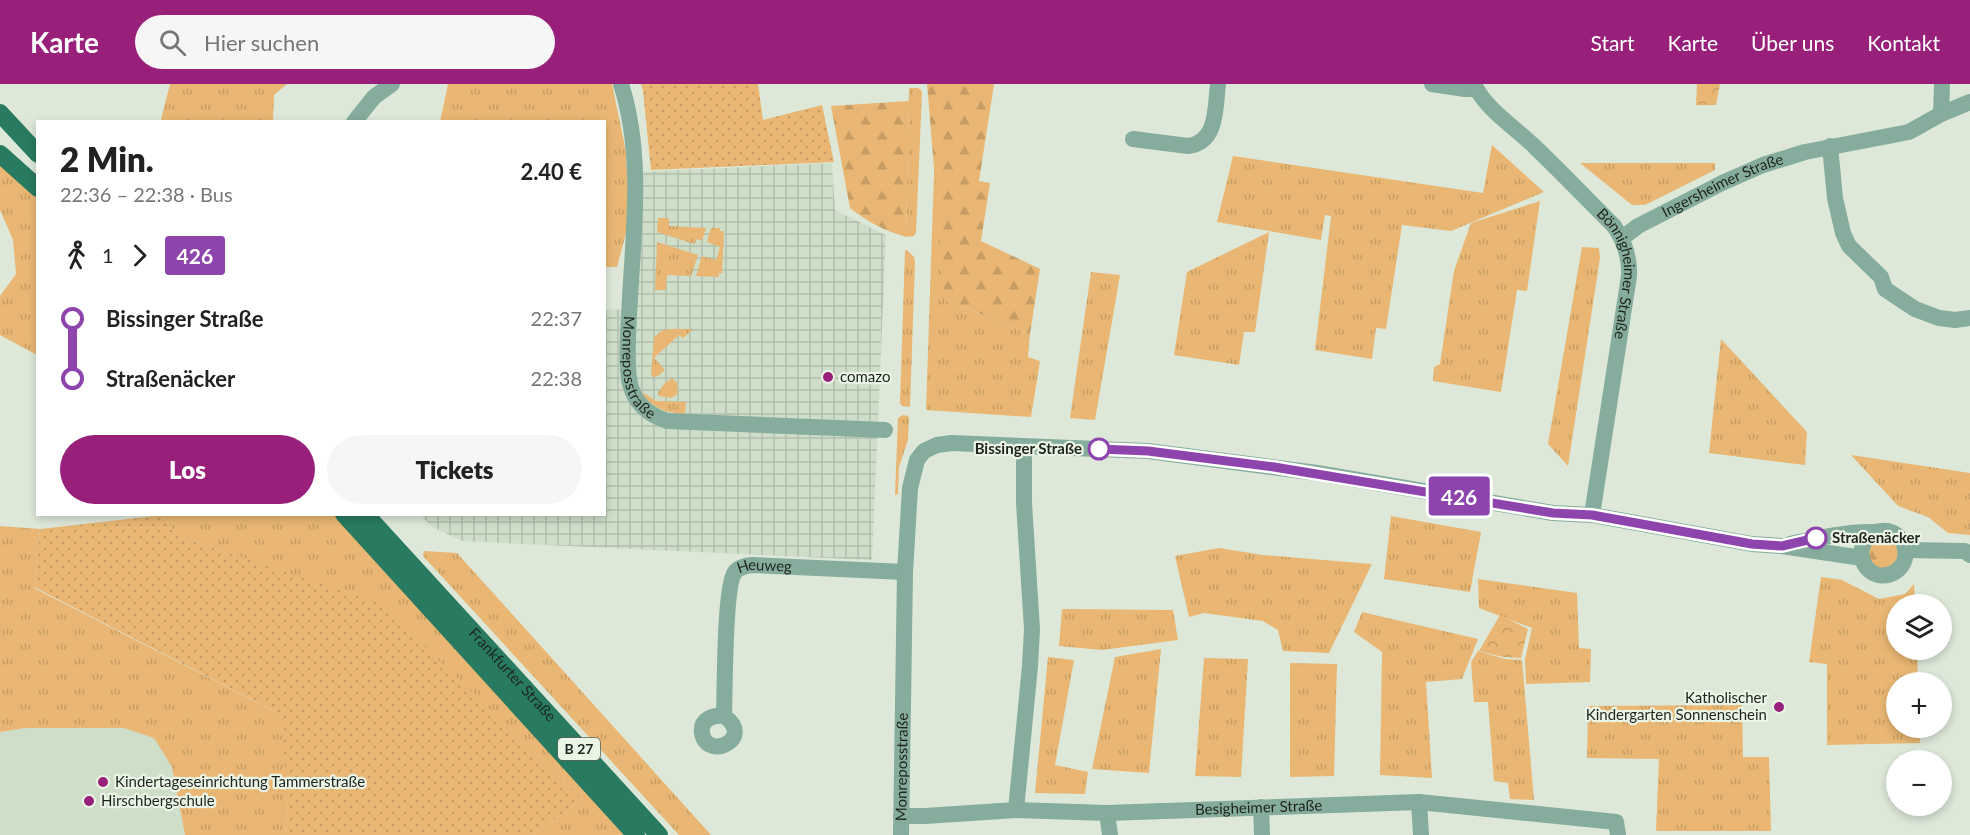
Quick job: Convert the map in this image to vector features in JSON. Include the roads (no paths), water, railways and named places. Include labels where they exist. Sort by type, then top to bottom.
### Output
[{"type":"main road","points":[[0,113],[36,152]]},
{"type":"main road","points":[[0,154],[36,186]]},
{"type":"main road","name":"Frankfurter Straße","points":[[346,516],[636,835]]},
{"type":"main road","name":"Frankfurter Straße","points":[[367,516],[659,835]]},
{"type":"street","points":[[356,120],[374,98],[392,84]]},
{"type":"street","name":"Monreposstraße","points":[[621,84],[631,126],[634,154],[635,199],[628,367],[629,382],[639,402],[654,416],[667,421],[885,430]]},
{"type":"street","points":[[1133,139],[1188,146],[1204,141],[1212,125],[1218,84]]},
{"type":"street","points":[[1432,84],[1465,89],[1475,86]]},
{"type":"street","points":[[1941,114],[1942,84]]},
{"type":"street","name":"Bönnigheimer Straße","points":[[1475,86],[1492,109],[1534,145],[1614,226],[1622,238],[1628,256],[1629,276],[1592,515]]},
{"type":"street","name":"Ingersheimer Straße","points":[[1622,238],[1638,226],[1746,172],[1782,157],[1909,132],[1941,114],[1970,102]]},
{"type":"street","points":[[1830,146],[1835,198],[1849,246],[1881,277],[1885,289],[1915,309],[1939,318],[1970,318]]},
{"type":"street","name":"Monreposstraße","points":[[901,835],[905,572],[913,473],[917,460],[924,451],[937,445],[951,443],[1024,447]]},
{"type":"street","points":[[1016,810],[1032,629],[1023,480],[1024,447],[1148,451],[1317,473],[1553,513],[1592,515],[1752,544],[1782,546],[1862,558]]},
{"type":"street","points":[[1782,546],[1841,533],[1883,530],[1892,532],[1899,537],[1906,550],[1904,561],[1892,574],[1875,574],[1867,569],[1862,558],[1862,544],[1875,532]]},
{"type":"street","points":[[1906,550],[1965,551],[1970,555]]},
{"type":"street","name":"Heuweg","points":[[724,716],[728,605],[734,573],[739,569],[752,565],[905,572]]},
{"type":"street","points":[[1419,802],[1421,835]]},
{"type":"street","name":"Besigheimer Straße","points":[[901,816],[1016,810],[1107,813],[1419,802],[1617,828]]},
{"type":"street","points":[[1261,807],[1262,835]]},
{"type":"street","points":[[1107,813],[1110,835]]},
{"type":"place","name":"comazo","points":[[828,377]]},
{"type":"place","name":"Bissinger Straße","points":[[1099,449]]},
{"type":"place","name":"Straßenäcker","points":[[1816,538]]},
{"type":"place","name":"Katholischer Kindergarten Sonnenschein","points":[[1779,707]]},
{"type":"place","name":"Kindertageseinrichtung Tammerstraße","points":[[103,782]]},
{"type":"place","name":"Hirschbergschule","points":[[89,801]]}]
